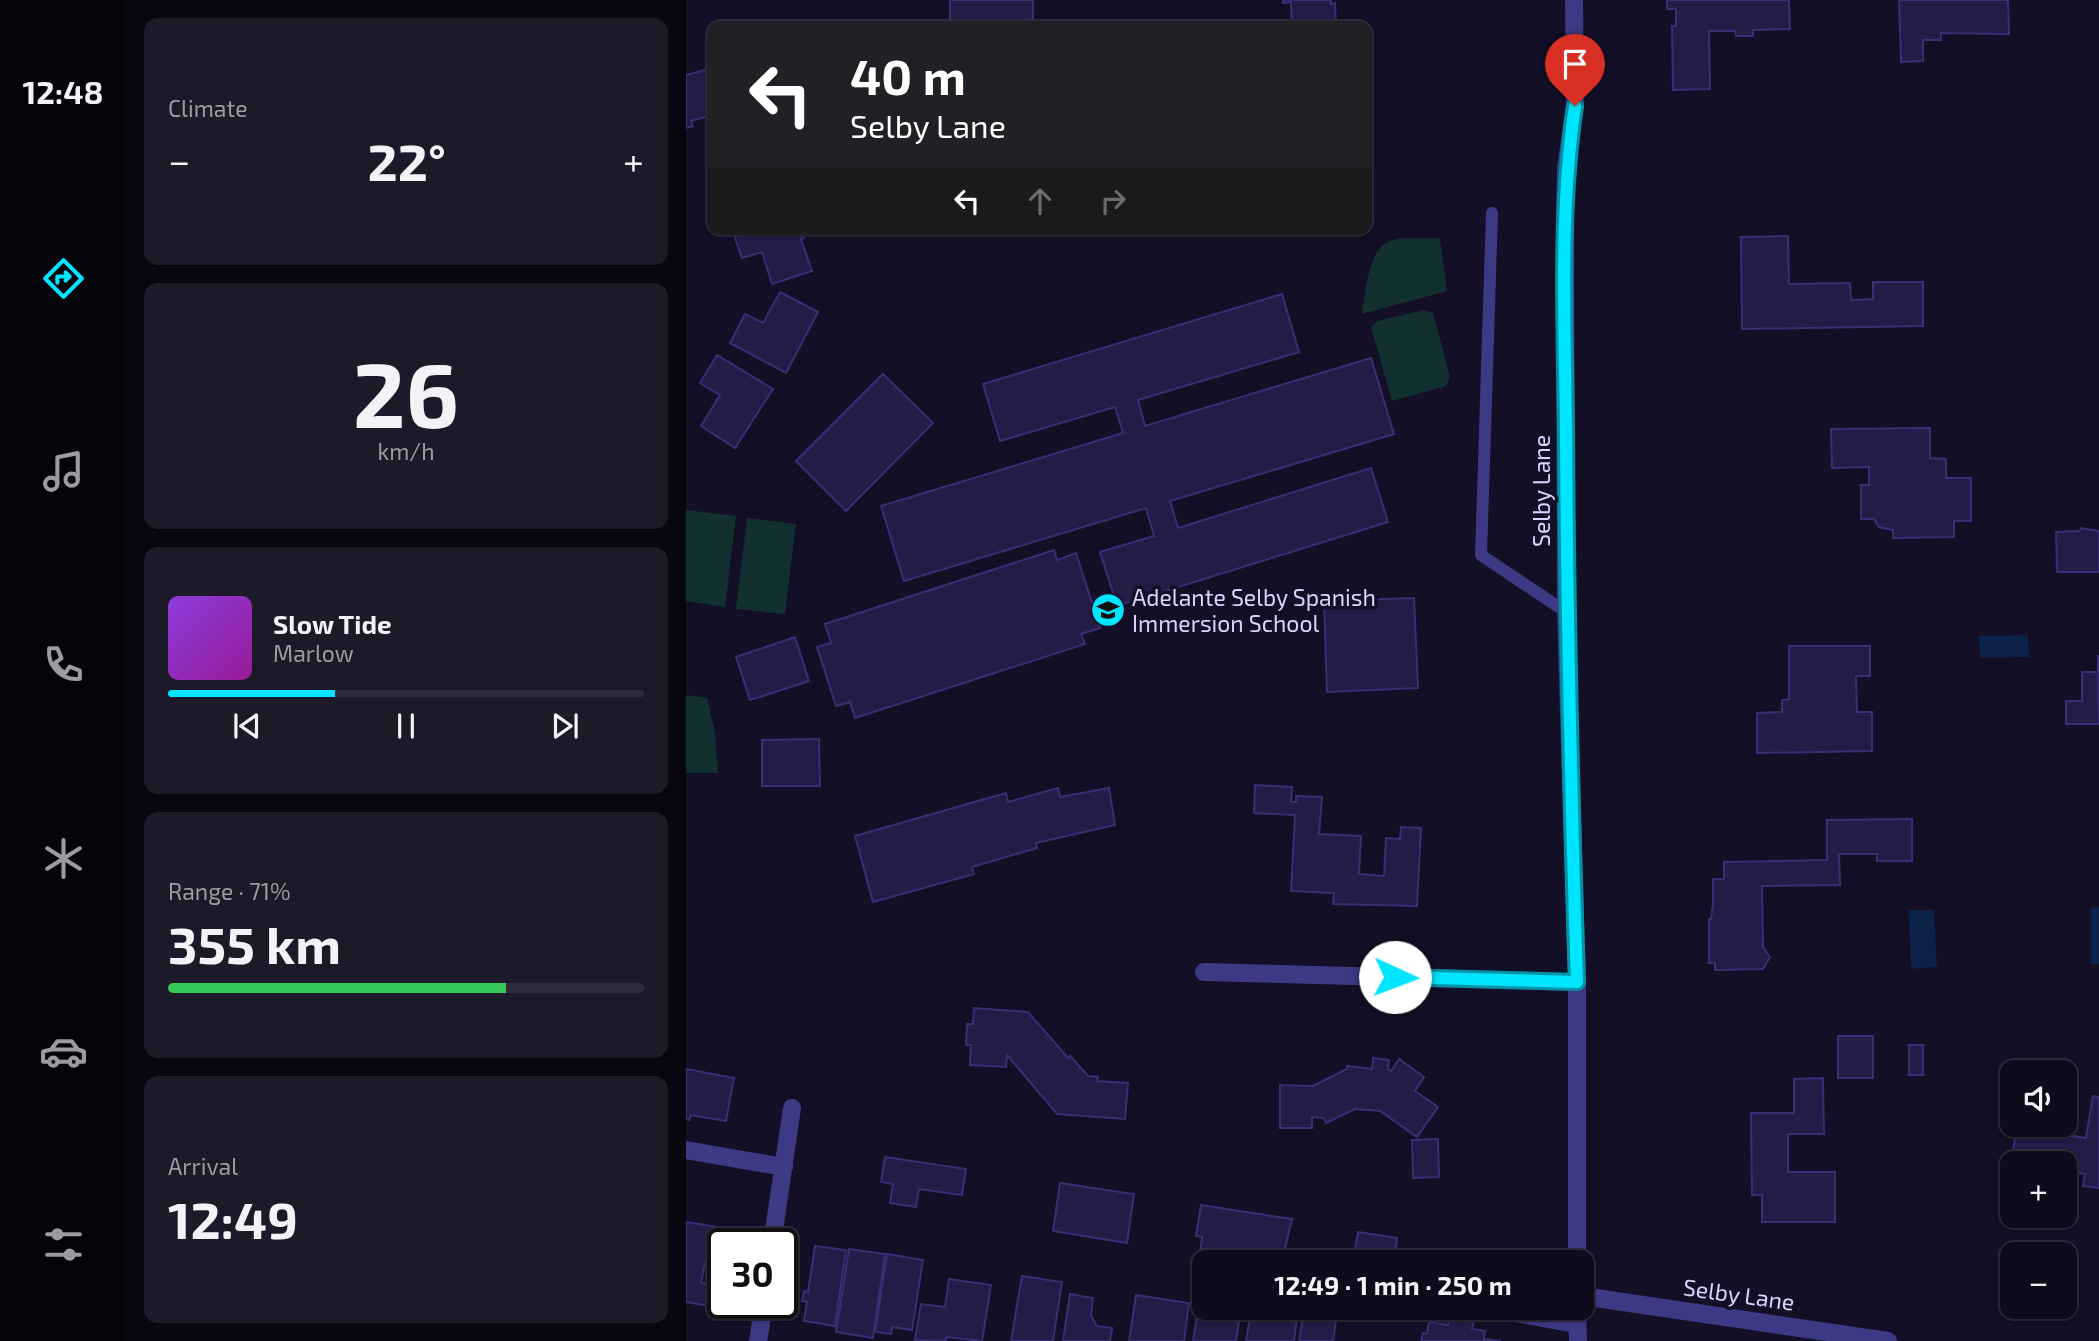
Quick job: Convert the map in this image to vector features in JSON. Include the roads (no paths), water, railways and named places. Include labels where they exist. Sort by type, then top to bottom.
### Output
[{"type":"street","name":"Selby Lane","points":[[1574,0],[1575,106],[1566,168],[1565,209],[1566,612],[1577,982],[1577,1250]]},
{"type":"street","points":[[1203,972],[1577,982]]},
{"type":"street","points":[[774,1228],[792,1108]]},
{"type":"street","points":[[686,1150],[784,1167]]},
{"type":"street","name":"Selby Lane","points":[[1594,1298],[1888,1341]]},
{"type":"street","points":[[758,1341],[762,1319]]},
{"type":"lane","points":[[1492,213],[1481,555],[1566,612]]},
{"type":"lane","points":[[1519,1320],[1578,1334]]},
{"type":"water","points":[[2028,635],[2029,657],[1980,658],[1979,636]]},
{"type":"water","points":[[2099,907],[2099,964],[2091,964],[2091,908]]},
{"type":"water","points":[[1909,910],[1934,910],[1937,967],[1911,969]]},
{"type":"place","name":"Adelante Selby Spanish Immersion School","points":[[1108,610]]}]
